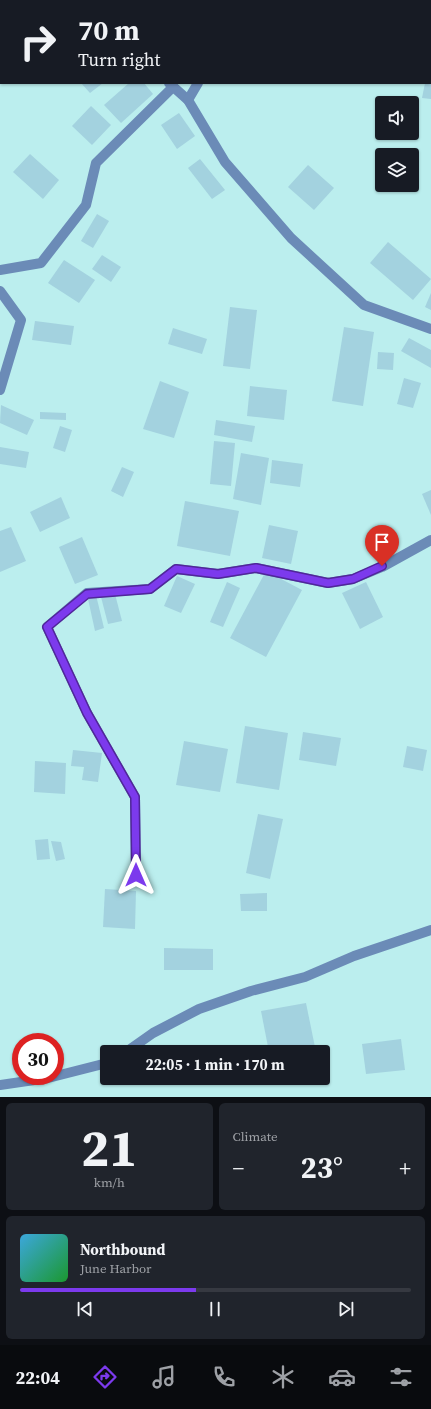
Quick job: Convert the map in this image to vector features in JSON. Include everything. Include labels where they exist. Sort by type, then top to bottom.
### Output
[{"type":"street","points":[[188,100],[197,84]]},
{"type":"street","points":[[0,270],[41,263],[86,205],[96,163],[171,85],[188,100],[225,162],[291,238],[364,304],[431,329]]},
{"type":"street","points":[[0,291],[21,320],[0,390]]},
{"type":"street","points":[[136,875],[135,797],[87,713],[47,627],[87,594],[150,589],[176,569],[218,574],[256,568],[328,583],[353,579],[382,566],[431,540]]},
{"type":"street","points":[[136,1045],[153,1033],[199,1009],[251,991],[305,977],[354,956],[431,930]]},
{"type":"street","points":[[0,1085],[48,1078],[100,1065]]},
{"type":"building","points":[[82,84],[102,84],[90,93]]},
{"type":"building","points":[[128,84],[145,84],[153,94],[121,123],[104,105]]},
{"type":"building","points":[[425,84],[431,84],[431,99],[422,98]]},
{"type":"building","points":[[91,106],[111,125],[92,145],[72,126]]},
{"type":"building","points":[[179,113],[195,136],[177,149],[161,125]]},
{"type":"building","points":[[30,154],[59,180],[43,199],[13,172]]},
{"type":"building","points":[[200,159],[225,190],[212,199],[188,168]]},
{"type":"building","points":[[308,165],[334,188],[314,210],[288,187]]},
{"type":"building","points":[[97,214],[109,221],[93,248],[81,241]]},
{"type":"building","points":[[388,242],[431,279],[413,300],[370,263]]},
{"type":"building","points":[[102,255],[121,267],[111,282],[92,269]]},
{"type":"building","points":[[64,260],[95,280],[79,303],[48,283]]},
{"type":"building","points":[[431,293],[431,310],[425,307]]},
{"type":"building","points":[[230,307],[257,310],[250,369],[223,366]]},
{"type":"building","points":[[35,321],[74,326],[71,345],[32,340]]},
{"type":"building","points":[[344,327],[374,332],[363,406],[332,401]]},
{"type":"building","points":[[173,328],[207,339],[202,354],[168,344]]},
{"type":"building","points":[[409,338],[431,350],[431,368],[401,351]]},
{"type":"building","points":[[378,352],[394,353],[393,370],[377,369]]},
{"type":"building","points":[[404,378],[421,383],[413,408],[397,404]]},
{"type":"building","points":[[160,381],[189,392],[174,438],[143,429]]},
{"type":"building","points":[[250,386],[287,390],[284,420],[247,416]]},
{"type":"building","points":[[1,405],[34,420],[27,435],[0,423]]},
{"type":"building","points":[[40,412],[66,413],[66,420],[40,419]]},
{"type":"building","points":[[216,420],[255,426],[252,442],[214,435]]},
{"type":"building","points":[[60,426],[72,430],[65,452],[53,448]]},
{"type":"building","points":[[214,441],[235,443],[231,486],[210,484]]},
{"type":"building","points":[[0,447],[29,452],[26,468],[0,464]]},
{"type":"building","points":[[241,453],[269,458],[261,505],[233,499]]},
{"type":"building","points":[[272,460],[303,464],[300,487],[270,483]]},
{"type":"building","points":[[122,467],[134,472],[123,497],[111,491]]},
{"type":"building","points":[[431,490],[431,515],[422,494]]},
{"type":"building","points":[[61,497],[70,518],[40,532],[30,512]]},
{"type":"building","points":[[185,501],[239,511],[230,556],[177,546]]},
{"type":"building","points":[[269,525],[298,531],[291,564],[262,558]]},
{"type":"building","points":[[11,527],[26,561],[0,572],[0,531]]},
{"type":"building","points":[[82,537],[98,575],[75,584],[59,547]]},
{"type":"building","points":[[266,571],[302,590],[266,657],[230,638]]},
{"type":"building","points":[[177,576],[195,584],[181,613],[164,606]]},
{"type":"building","points":[[227,582],[240,588],[223,627],[210,622]]},
{"type":"building","points":[[366,582],[383,617],[360,629],[342,593]]},
{"type":"building","points":[[115,594],[122,621],[108,624],[101,597]]},
{"type":"building","points":[[96,595],[104,628],[95,631],[88,599]]},
{"type":"building","points":[[245,726],[288,733],[279,790],[236,783]]},
{"type":"building","points":[[303,732],[341,738],[336,766],[299,760]]},
{"type":"building","points":[[184,741],[228,749],[220,792],[176,785]]},
{"type":"building","points":[[407,746],[427,750],[423,771],[403,767]]},
{"type":"building","points":[[73,750],[102,753],[98,782],[82,780],[84,767],[71,766]]},
{"type":"building","points":[[35,761],[66,763],[65,794],[34,792]]},
{"type":"building","points":[[258,814],[283,819],[270,879],[246,873]]},
{"type":"building","points":[[48,839],[50,859],[37,860],[35,840]]},
{"type":"building","points":[[51,841],[61,842],[65,859],[56,861]]},
{"type":"building","points":[[105,889],[136,891],[135,929],[103,927]]},
{"type":"building","points":[[267,893],[267,911],[241,911],[240,894]]},
{"type":"building","points":[[164,948],[213,949],[213,970],[164,970]]},
{"type":"building","points":[[306,1003],[315,1045],[268,1045],[261,1011]]},
{"type":"building","points":[[401,1039],[405,1070],[366,1074],[362,1044]]},
{"type":"route","points":[[136,875],[135,797],[87,713],[56,650],[47,627],[87,594],[150,589],[176,569],[218,574],[256,568],[328,583],[353,579],[382,566]]}]
